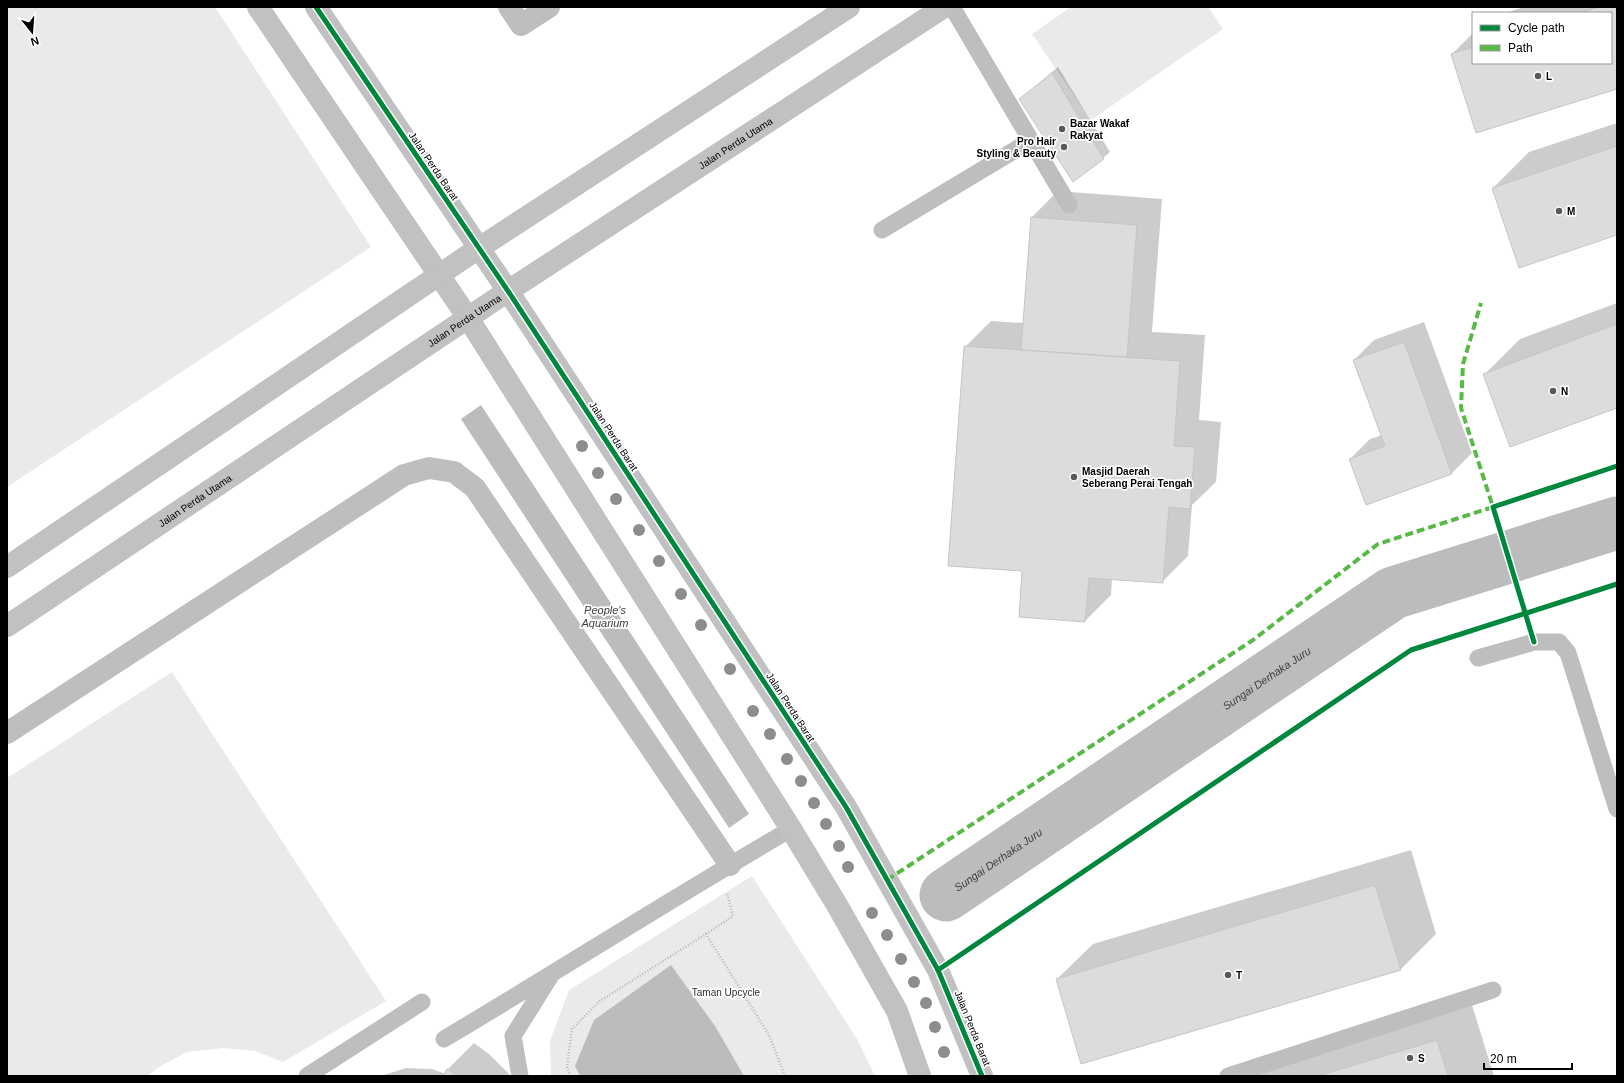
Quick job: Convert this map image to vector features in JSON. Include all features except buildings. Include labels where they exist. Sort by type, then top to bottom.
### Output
[{"type":"street","points":[[258,7],[468,318],[791,829],[838,906],[897,1012],[920,1076]]},
{"type":"street","name":"Jalan Perda Barat","points":[[316,7],[508,291],[846,807],[938,970],[982,1076]]},
{"type":"street","points":[[510,7],[521,25],[548,7]]},
{"type":"street","points":[[7,567],[479,248],[849,7]]},
{"type":"street","name":"Jalan Perda Utama","points":[[7,626],[508,291],[944,7]]},
{"type":"street","points":[[7,733],[404,475],[429,468],[454,472],[475,488],[726,867]]},
{"type":"lane","points":[[952,7],[1069,205]]},
{"type":"lane","points":[[882,230],[1030,141]]},
{"type":"lane","points":[[1478,658],[1534,642],[1559,642],[1568,653],[1617,809]]},
{"type":"lane","points":[[444,1039],[791,829]]},
{"type":"lane","points":[[520,1076],[513,1036],[551,975]]},
{"type":"lane","points":[[1228,1076],[1493,990]]},
{"type":"lane","points":[[307,1076],[422,1002]]},
{"type":"path","points":[[571,1076],[567,1068],[572,1029],[600,1001],[733,916],[726,867]]},
{"type":"path","points":[[706,934],[769,1035],[785,1076]]},
{"type":"green space","points":[[7,7],[215,7],[371,247],[7,487]]},
{"type":"green space","points":[[1071,7],[1208,7],[1223,29],[1091,120],[1032,34]]},
{"type":"green space","points":[[172,672],[386,1001],[283,1062],[255,1051],[223,1048],[187,1052],[157,1068],[148,1076],[7,1076],[7,778]]},
{"type":"green space","name":"Taman Upcycle","points":[[752,876],[857,1039],[875,1076],[551,1076],[550,1041],[569,990]]},
{"type":"water","name":"People's Aquarium","points":[[481,405],[749,814],[729,828],[461,419]]},
{"type":"water","points":[[671,965],[715,1026],[744,1076],[580,1076],[575,1066],[594,1020]]},
{"type":"waterway","name":"Sungai Derhaka Juru","points":[[946,895],[1393,593],[1617,523]]},
{"type":"marked path","points":[[887,880],[1253,640],[1378,544],[1493,507],[1461,408],[1463,364],[1481,303]]},
{"type":"cycle path","points":[[316,7],[508,291],[846,807],[938,970],[982,1076]]},
{"type":"cycle path","points":[[1534,642],[1493,507],[1617,466]]},
{"type":"cycle path","points":[[938,970],[1411,650],[1617,584]]},
{"type":"place","name":"L","points":[[1538,76]]},
{"type":"place","name":"Bazar Wakaf Rakyat","points":[[1062,129]]},
{"type":"place","name":"Pro Hair Styling & Beauty","points":[[1064,147]]},
{"type":"place","name":"M","points":[[1559,211]]},
{"type":"place","name":"N","points":[[1553,391]]},
{"type":"place","name":"Masjid Daerah Seberang Perai Tengah","points":[[1074,477]]},
{"type":"place","name":"T","points":[[1228,975]]},
{"type":"place","name":"S","points":[[1410,1058]]}]
